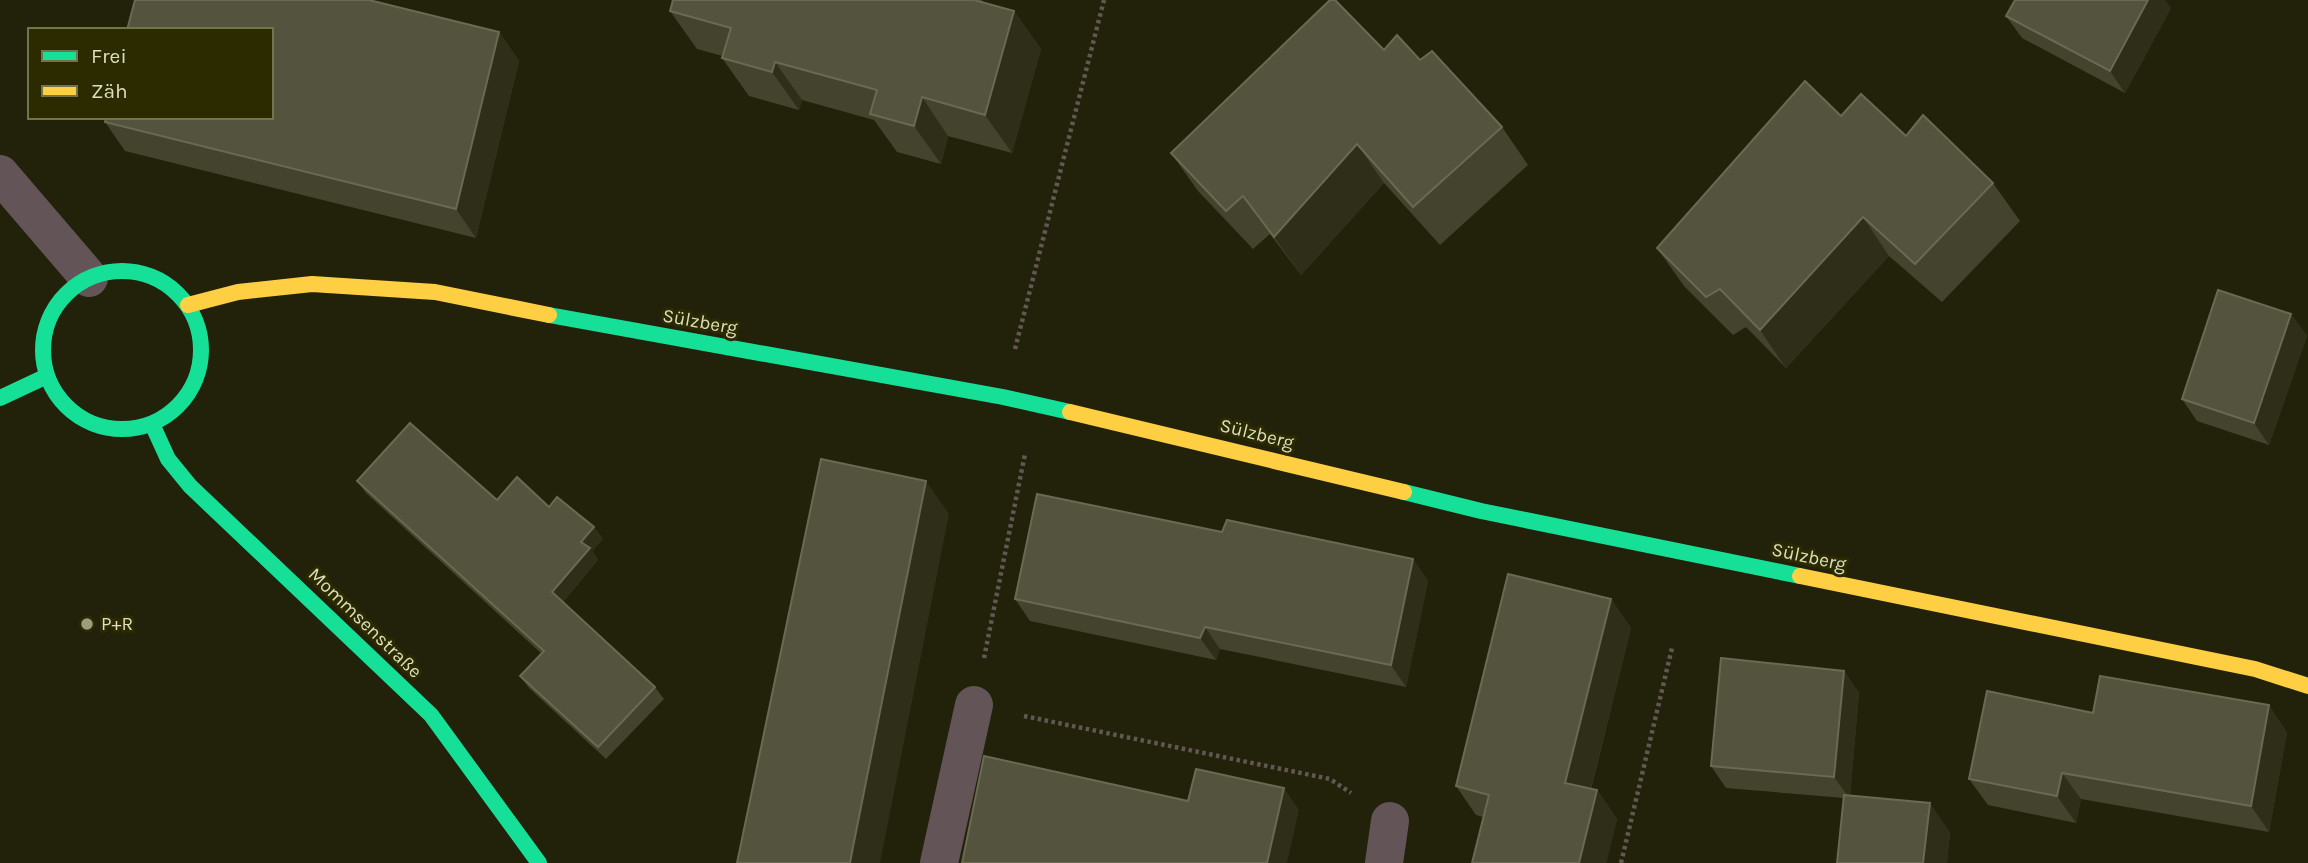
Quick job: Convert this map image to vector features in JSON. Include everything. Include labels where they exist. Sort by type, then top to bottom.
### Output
[{"type":"street","points":[[0,174],[89,278]]},
{"type":"street","points":[[109,271],[132,271],[154,276],[173,288],[188,304],[198,326],[202,350],[199,373],[189,395],[173,413],[152,424],[127,430],[101,427],[77,416],[58,398],[47,376],[42,352],[45,330],[54,309],[69,290],[89,278],[109,271]]},
{"type":"street","name":"Sülzberg","points":[[188,304],[238,292],[312,285],[435,292],[606,327],[1003,397],[1481,511],[2255,669],[2308,686]]},
{"type":"street","points":[[0,398],[47,376]]},
{"type":"street","name":"Mommsenstraße","points":[[152,424],[167,459],[190,486],[431,715],[538,863]]},
{"type":"street","points":[[939,863],[974,705]]},
{"type":"street","points":[[1384,863],[1390,821]]},
{"type":"path","points":[[1003,397],[1104,0]]},
{"type":"path","points":[[1023,463],[974,705],[1330,779],[1390,821]]},
{"type":"path","points":[[1621,863],[1672,648]]},
{"type":"building","points":[[135,0],[369,0],[499,32],[456,209],[105,122],[106,119],[273,119],[273,28],[128,28]]},
{"type":"building","points":[[673,0],[974,0],[1014,11],[985,115],[922,97],[914,126],[870,114],[877,90],[775,62],[772,72],[722,58],[731,28],[670,11]]},
{"type":"building","points":[[1330,0],[1335,0],[1384,50],[1397,35],[1420,60],[1432,51],[1502,127],[1413,207],[1357,144],[1274,237],[1243,196],[1226,211],[1171,153]]},
{"type":"building","points":[[2015,0],[2148,0],[2110,71],[2006,16]]},
{"type":"building","points":[[1805,81],[1841,116],[1861,94],[1906,136],[1923,115],[1993,183],[1915,264],[1863,217],[1760,330],[1720,289],[1706,297],[1657,248]]},
{"type":"building","points":[[2218,290],[2291,314],[2254,423],[2182,399]]},
{"type":"building","points":[[410,423],[497,500],[517,477],[549,507],[557,497],[594,527],[581,542],[590,548],[552,592],[655,687],[598,747],[520,676],[544,651],[357,481]]},
{"type":"building","points":[[821,459],[926,481],[850,863],[737,863]]},
{"type":"building","points":[[1037,494],[1222,532],[1227,520],[1413,559],[1391,665],[1205,627],[1200,638],[1015,599]]},
{"type":"building","points":[[1508,574],[1611,599],[1565,783],[1597,790],[1579,863],[1472,863],[1489,795],[1456,786]]},
{"type":"building","points":[[1721,658],[1844,671],[1834,777],[1711,766]]},
{"type":"building","points":[[2100,676],[2269,705],[2251,806],[2062,773],[2057,796],[1969,779],[1987,691],[2093,713]]},
{"type":"building","points":[[984,756],[1188,801],[1196,769],[1284,788],[1267,863],[962,863]]},
{"type":"building","points":[[1844,795],[1930,803],[1923,863],[1837,863]]},
{"type":"traffic: fast","points":[[122,271],[152,277],[178,294],[195,320],[201,350],[195,380],[178,406],[152,423],[122,429],[92,423],[66,406],[49,380],[43,350],[49,320],[66,294],[92,277],[122,271]]},
{"type":"traffic: fast","points":[[549,315],[1003,397],[1070,412]]},
{"type":"traffic: fast","points":[[0,398],[47,376]]},
{"type":"traffic: fast","points":[[152,424],[168,459],[190,486],[431,715],[539,863]]},
{"type":"traffic: fast","points":[[1404,492],[1481,511],[1800,576]]},
{"type":"traffic: slow","points":[[188,305],[238,292],[312,284],[435,292],[549,315]]},
{"type":"traffic: slow","points":[[1070,412],[1404,492]]},
{"type":"traffic: slow","points":[[1800,576],[2255,669],[2308,686]]},
{"type":"place","name":"P+R","points":[[87,624]]}]
